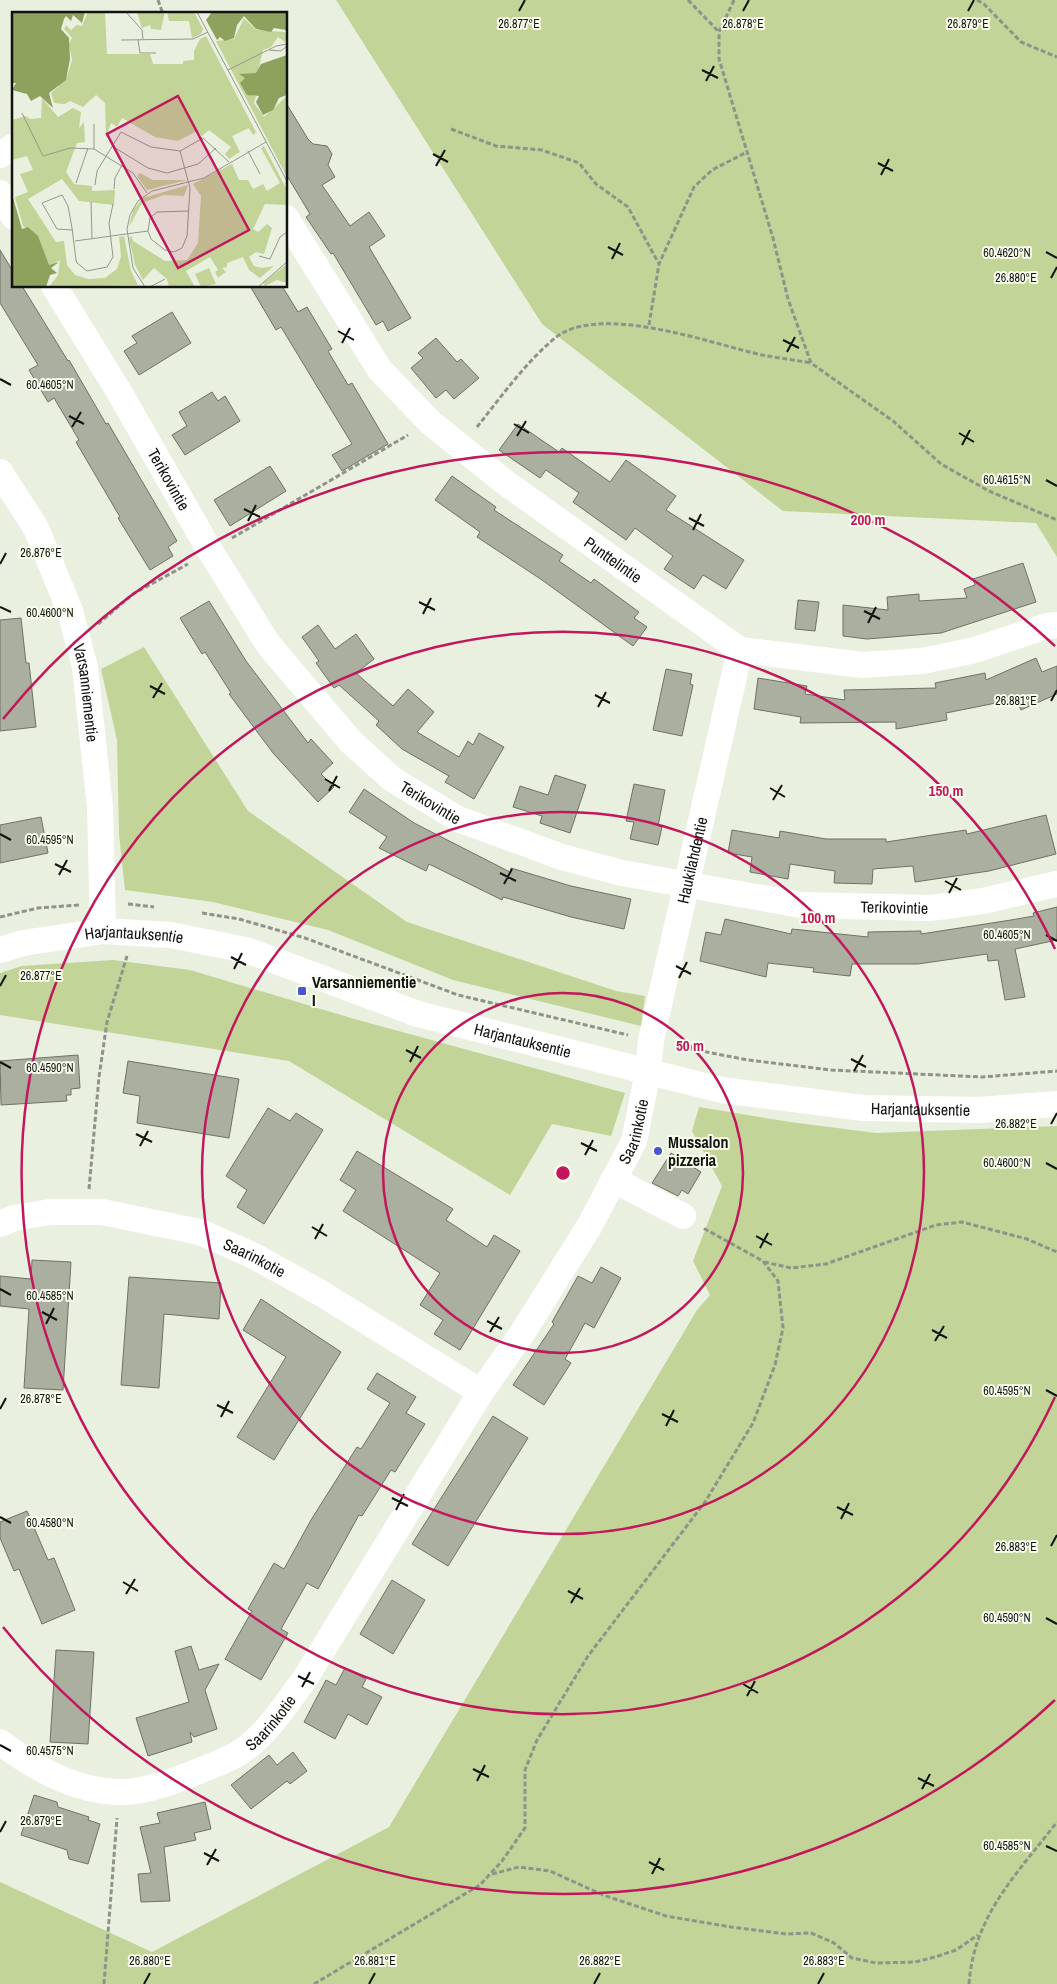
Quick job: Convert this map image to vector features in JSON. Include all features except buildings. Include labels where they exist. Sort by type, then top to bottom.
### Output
[{"type":"street","points":[[0,155],[12,147]]},
{"type":"street","points":[[0,193],[12,214]]},
{"type":"street","name":"Punttelintie","points":[[288,221],[380,370],[431,423],[506,483],[740,650],[863,665],[922,661],[975,650],[1047,626],[1057,625]]},
{"type":"street","name":"Terikovintie","points":[[55,288],[121,395],[210,551],[274,650],[351,742],[392,779],[458,818],[514,841],[596,866],[686,886],[801,905],[930,908],[983,901],[1057,884]]},
{"type":"street","name":"Varsanniementie","points":[[0,472],[36,528],[70,611],[82,656],[100,807],[103,931]]},
{"type":"street","name":"Haukilahdentie","points":[[648,1072],[651,1040],[740,650]]},
{"type":"street","name":"Harjantauksentie","points":[[0,950],[23,943],[103,931],[170,934],[246,950],[418,1014],[721,1090],[863,1108],[978,1110],[1057,1104]]},
{"type":"street","name":"Saarinkotie","points":[[0,1742],[16,1754],[55,1775],[86,1787],[119,1793],[170,1783],[219,1763],[250,1746],[276,1718],[306,1677],[482,1392],[580,1242],[634,1141],[648,1072]]},
{"type":"street","points":[[614,1180],[683,1216]]},
{"type":"street","name":"Saarinkotie","points":[[0,1224],[14,1218],[50,1212],[102,1212],[200,1232],[252,1255],[327,1297],[482,1392]]},
{"type":"path","points":[[688,0],[719,32]]},
{"type":"path","points":[[734,0],[719,32],[720,59],[773,238],[788,299],[811,363]]},
{"type":"path","points":[[977,0],[984,4],[1021,42],[1057,57]]},
{"type":"path","points":[[451,129],[496,146],[542,150],[579,163],[596,184],[628,206],[659,264]]},
{"type":"path","points":[[649,326],[659,264],[694,187],[712,170],[747,152]]},
{"type":"path","points":[[461,447],[515,379],[556,337],[579,327],[649,326],[763,355],[811,363],[893,421],[942,464],[989,491],[1057,520]]},
{"type":"path","points":[[82,656],[94,627],[134,594],[431,423]]},
{"type":"path","points":[[0,917],[38,908],[102,903],[158,907]]},
{"type":"path","points":[[194,912],[239,918],[305,938],[458,995],[651,1040],[748,1060],[830,1070],[982,1078],[1057,1071]]},
{"type":"path","points":[[87,1212],[99,1077],[107,1022],[134,932]]},
{"type":"path","points":[[683,1216],[763,1261],[791,1268],[826,1264],[936,1225],[962,1222],[1027,1239],[1057,1252]]},
{"type":"path","points":[[314,1984],[480,1885],[502,1861],[525,1828],[525,1770],[537,1740],[588,1656],[705,1502],[753,1423],[775,1365],[782,1328],[778,1281],[763,1261]]},
{"type":"path","points":[[104,1984],[119,1793]]},
{"type":"path","points":[[969,1984],[978,1935],[994,1904],[1057,1822]]},
{"type":"path","points":[[490,1874],[518,1867],[550,1871],[603,1894],[666,1916],[786,1934],[811,1933],[834,1944],[852,1958],[876,1963],[922,1960],[956,1950],[978,1935]]},
{"type":"green space","points":[[336,0],[1057,0],[1057,557],[1036,523],[783,511],[542,324]]},
{"type":"green space","points":[[144,647],[248,811],[407,922],[616,991],[645,996],[641,1026],[453,980],[328,930],[213,902],[125,890],[119,834],[117,740],[101,669]]},
{"type":"green space","points":[[113,960],[190,970],[351,1018],[625,1093],[611,1136],[552,1124],[510,1195],[289,1061],[0,1015],[0,973],[22,966]]},
{"type":"green space","points":[[699,1107],[790,1122],[876,1133],[1057,1126],[1057,1984],[0,1984],[0,1882],[152,1952],[389,1827],[697,1310],[710,1295],[693,1261],[722,1186],[692,1131]]},
{"type":"place","name":"Varsanniementie I","points":[[302,991]]},
{"type":"place","name":"Mussalon pizzeria","points":[[658,1151]]}]
